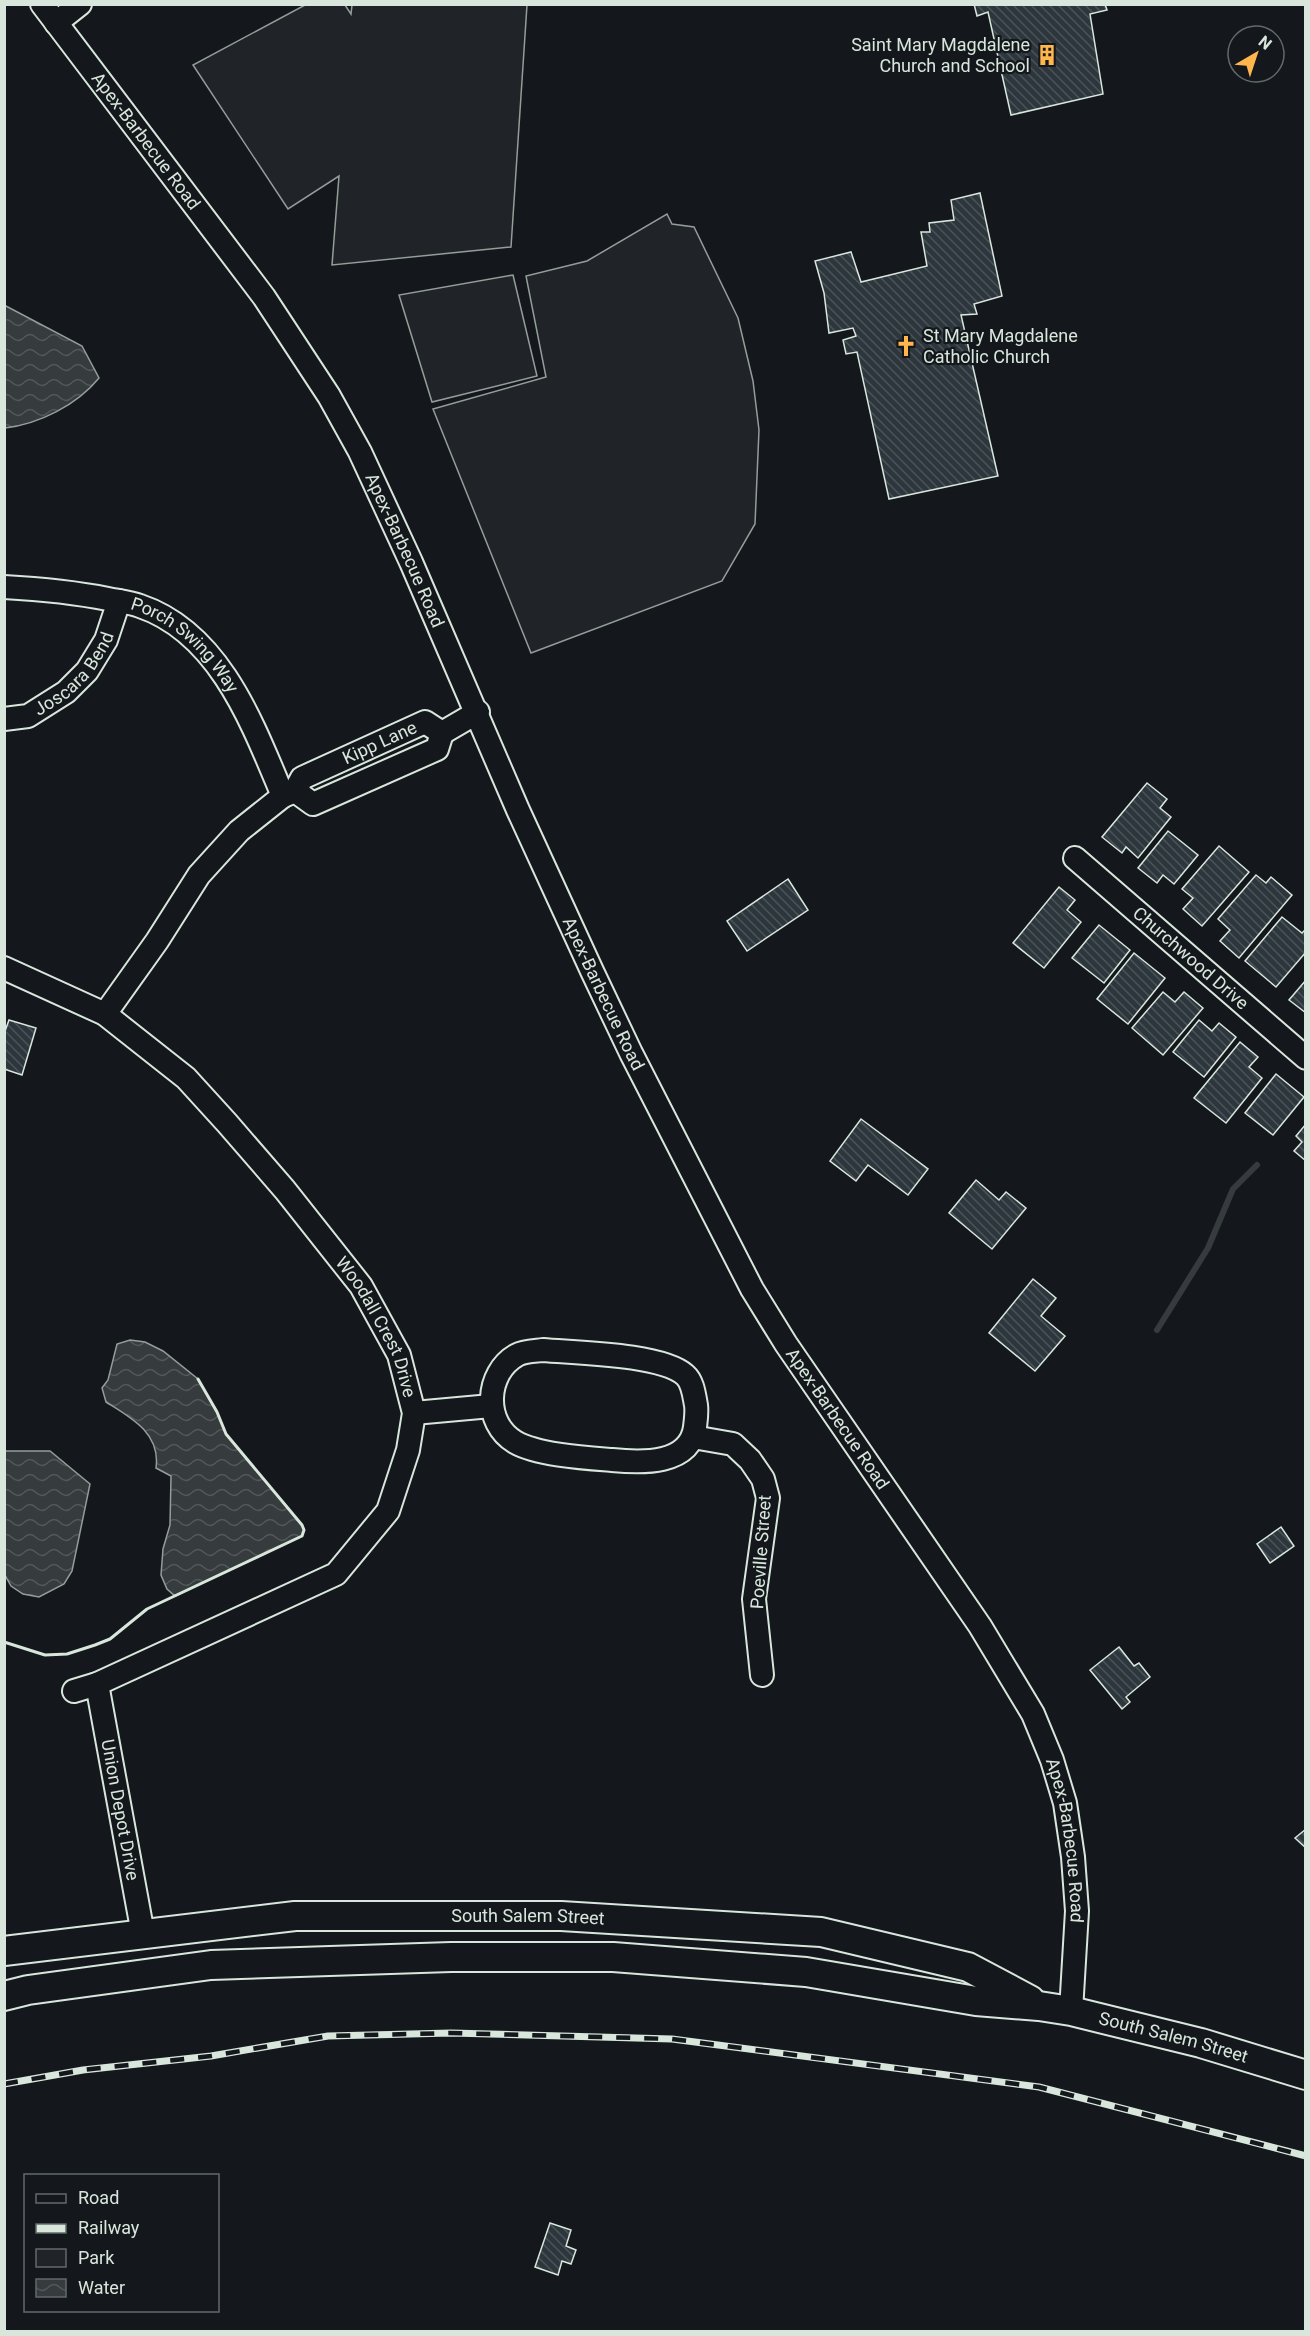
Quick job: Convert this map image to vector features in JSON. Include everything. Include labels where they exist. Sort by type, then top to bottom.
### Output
[{"type":"main road","name":"South Salem Street","points":[[4,1951],[295,1916],[561,1916],[820,1932],[968,1967],[1055,2008]]},
{"type":"main road","name":"South Salem Street","points":[[4,1996],[28,1990],[211,1965],[451,1957],[613,1957],[806,1972],[976,2001],[1055,2008],[1202,2043],[1305,2075]]},
{"type":"street","name":"Apex-Barbecue Road","points":[[42,4],[264,297],[330,396],[379,491],[478,712],[537,852],[607,1002],[693,1177],[752,1289],[786,1344],[980,1626],[1033,1714],[1053,1760],[1065,1803],[1073,1857],[1077,1911],[1075,1974],[1055,2008]]},
{"type":"street","points":[[56,24],[80,4]]},
{"type":"street","name":"Porch Swing Way","points":[[4,587],[65,591],[119,601],[140,606],[172,622],[208,654],[228,682],[289,794]]},
{"type":"street","name":"Joscara Bend","points":[[4,719],[28,716],[66,692],[87,671],[106,640],[119,601]]},
{"type":"street","points":[[442,733],[478,712]]},
{"type":"street","name":"Kipp Lane","points":[[105,1014],[158,940],[199,875],[239,831],[289,794],[302,778],[425,722],[442,733],[437,749],[313,804],[289,794]]},
{"type":"street","name":"Churchwood Drive","points":[[1075,858],[1305,1058]]},
{"type":"street","name":"Woodall Crest Drive","points":[[4,968],[105,1014],[186,1078],[285,1190],[361,1286],[399,1355],[414,1413],[408,1450],[388,1510],[336,1574],[97,1684],[74,1691]]},
{"type":"street","points":[[543,1350],[657,1361],[686,1375],[692,1388],[697,1410],[693,1437],[684,1451],[663,1460],[617,1461],[540,1450],[515,1442],[498,1427],[491,1406],[492,1389],[502,1368],[518,1354],[543,1350]]},
{"type":"street","points":[[414,1413],[491,1406]]},
{"type":"street","name":"Poeville Street","points":[[693,1437],[733,1444],[750,1460],[763,1479],[768,1498],[754,1599],[762,1675]]},
{"type":"street","name":"Union Depot Drive","points":[[97,1684],[143,1934]]},
{"type":"green space","points":[[305,5],[345,5],[351,14],[352,5],[527,5],[511,247],[332,265],[339,176],[288,209],[193,65]]},
{"type":"green space","points":[[667,214],[672,224],[694,227],[738,318],[753,381],[759,430],[755,524],[722,581],[531,653],[433,409],[546,377],[526,276],[587,261]]},
{"type":"green space","points":[[513,275],[537,376],[432,402],[399,295]]},
{"type":"water","points":[[4,305],[82,346],[99,378],[80,397],[56,412],[44,418],[5,428]]},
{"type":"water","points":[[130,1340],[145,1342],[163,1351],[198,1379],[217,1412],[226,1434],[302,1525],[304,1530],[302,1536],[175,1596],[167,1589],[161,1575],[163,1549],[170,1525],[171,1476],[156,1468],[154,1445],[149,1436],[134,1420],[106,1402],[102,1388],[108,1380],[117,1344]]},
{"type":"water","points":[[5,1451],[50,1451],[90,1484],[72,1571],[64,1584],[39,1597],[23,1594],[11,1586],[5,1575]]},
{"type":"building","name":"Saint Mary Magdalene Church and School","points":[[974,4],[1105,4],[1107,10],[1090,14],[1103,94],[1011,115],[988,12],[977,16]]},
{"type":"building","name":"St Mary Magdalene Catholic Church","points":[[980,193],[1002,296],[974,304],[977,314],[961,315],[998,476],[889,499],[857,352],[846,354],[843,340],[856,336],[853,328],[829,333],[824,293],[815,261],[851,252],[861,282],[927,266],[921,232],[930,232],[929,223],[954,220],[951,200]]},
{"type":"building","points":[[1147,783],[1167,799],[1160,808],[1171,817],[1138,858],[1126,847],[1122,853],[1102,837]]},
{"type":"building","points":[[1168,831],[1198,855],[1174,884],[1163,875],[1157,883],[1138,868]]},
{"type":"building","points":[[1219,846],[1249,872],[1202,926],[1183,909],[1193,898],[1182,889]]},
{"type":"building","points":[[1256,875],[1266,883],[1271,877],[1292,895],[1239,958],[1220,941],[1230,930],[1218,919]]},
{"type":"building","points":[[788,879],[808,910],[747,951],[727,921]]},
{"type":"building","points":[[1059,887],[1075,900],[1067,910],[1081,922],[1044,968],[1013,943]]},
{"type":"building","points":[[1282,917],[1302,933],[1306,929],[1306,952],[1276,987],[1245,961]]},
{"type":"building","points":[[1099,925],[1130,950],[1104,983],[1072,958]]},
{"type":"building","points":[[1134,953],[1165,978],[1128,1024],[1097,999]]},
{"type":"building","points":[[1306,980],[1306,1013],[1289,1000]]},
{"type":"building","points":[[1163,992],[1175,1002],[1184,992],[1203,1008],[1163,1055],[1132,1028]]},
{"type":"building","points":[[9,1020],[36,1028],[22,1075],[4,1069],[4,1034]]},
{"type":"building","points":[[1199,1020],[1212,1031],[1219,1023],[1236,1037],[1204,1077],[1173,1052]]},
{"type":"building","points":[[1240,1042],[1258,1057],[1249,1067],[1262,1078],[1226,1123],[1194,1098]]},
{"type":"building","points":[[1276,1074],[1304,1097],[1273,1135],[1245,1113]]},
{"type":"building","points":[[861,1119],[928,1169],[908,1195],[868,1165],[856,1181],[830,1161]]},
{"type":"building","points":[[1306,1124],[1306,1161],[1294,1151],[1302,1142],[1296,1136]]},
{"type":"building","points":[[976,1180],[999,1200],[1006,1192],[1026,1208],[992,1249],[949,1213]]},
{"type":"building","points":[[1033,1279],[1056,1298],[1041,1316],[1065,1336],[1035,1371],[989,1333]]},
{"type":"building","points":[[1281,1527],[1294,1546],[1270,1563],[1257,1544]]},
{"type":"building","points":[[1119,1647],[1134,1666],[1139,1663],[1150,1677],[1126,1697],[1130,1702],[1122,1709],[1090,1670]]},
{"type":"building","points":[[1306,1829],[1306,1848],[1295,1838]]},
{"type":"building","points":[[550,2223],[571,2230],[566,2246],[576,2250],[571,2264],[562,2261],[558,2275],[535,2267]]},
{"type":"waterway","points":[[1157,1330],[1208,1248],[1233,1189],[1257,1165]]},
{"type":"railway","points":[[4,2084],[83,2070],[211,2056],[328,2036],[451,2033],[672,2039],[1039,2087],[1306,2156]]},
{"type":"wall","points":[[4,1642],[45,1655],[67,1654],[95,1645],[110,1639],[147,1609],[302,1536],[304,1530],[302,1525],[226,1434],[217,1412],[198,1379]]},
{"type":"place","name":"Saint Mary Magdalene Church and School","points":[[1047,55]]},
{"type":"place","name":"St Mary Magdalene Catholic Church","points":[[906,346]]}]
